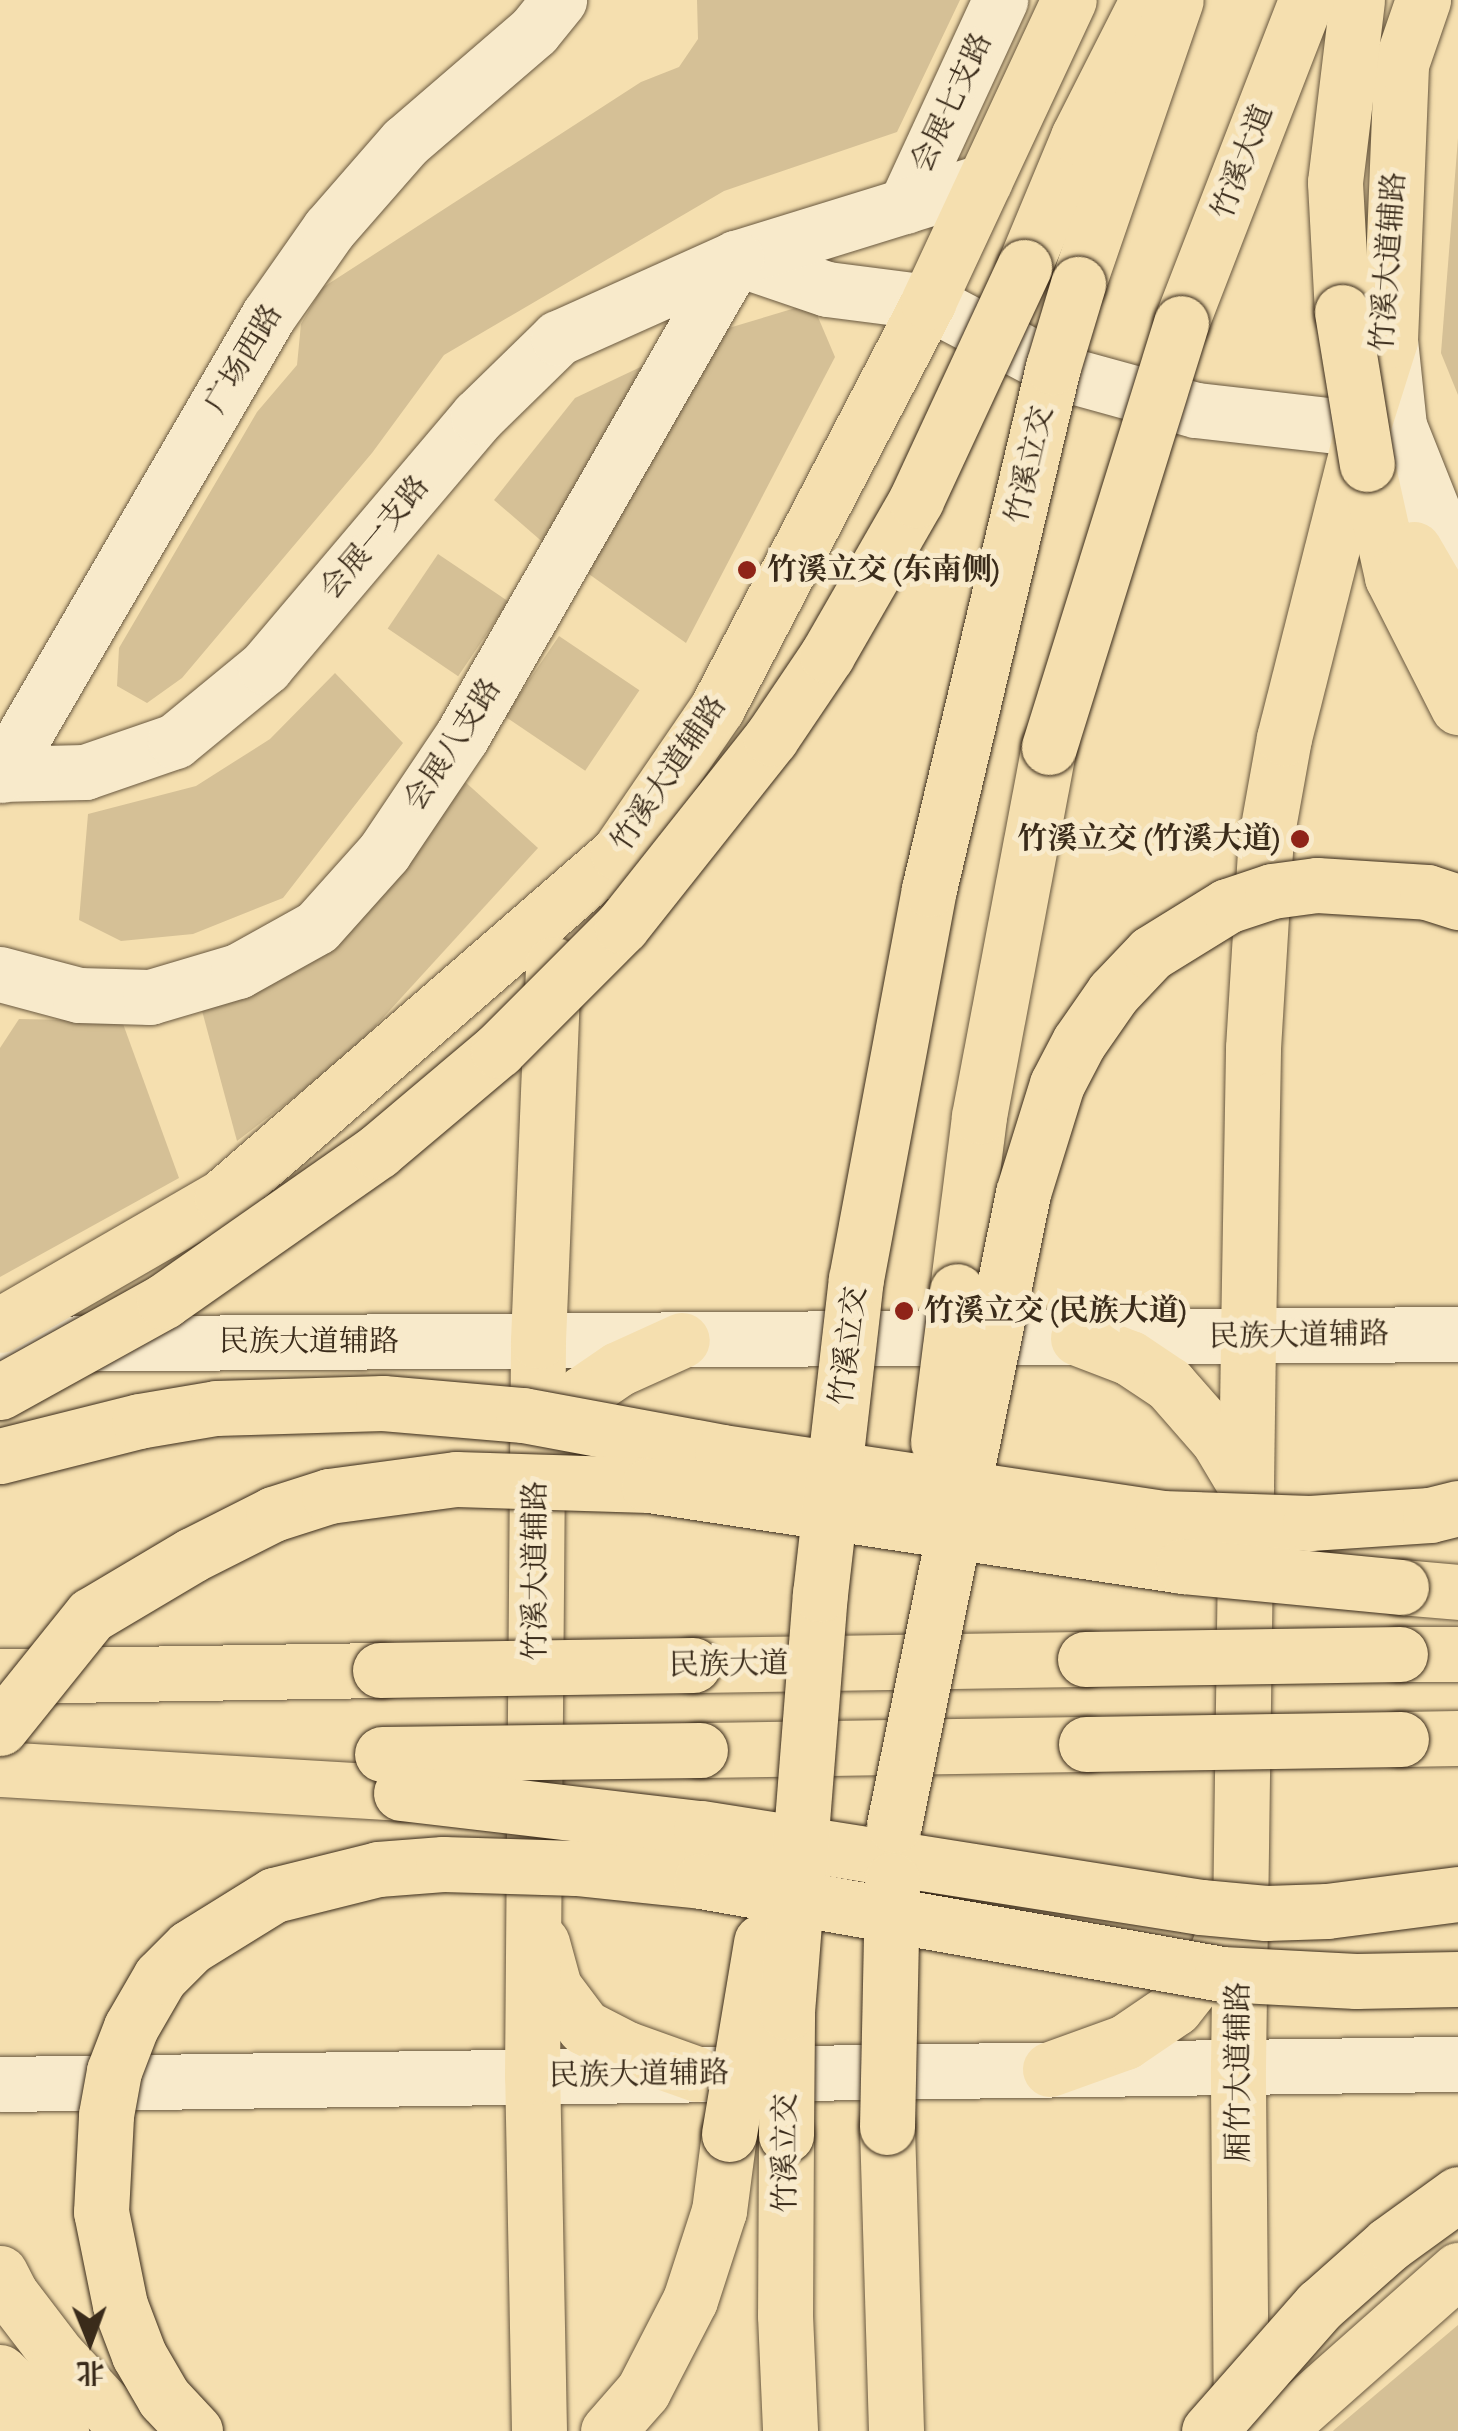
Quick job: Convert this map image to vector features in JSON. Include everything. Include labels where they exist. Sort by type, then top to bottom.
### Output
[{"type":"main road","name":"竹溪大道辅路","points":[[534,1916],[538,1340],[556,911],[618,853],[717,708],[928,302],[1068,0]]},
{"type":"main road","points":[[0,1392],[164,1301],[365,1161],[498,1050],[622,926],[771,738],[837,638],[916,500],[1024,266],[1078,137],[1148,0]]},
{"type":"main road","name":"竹溪立交","points":[[790,2431],[784,2315],[787,2012],[820,1594],[856,1279],[928,889],[1053,367],[1176,0]]},
{"type":"main road","name":"竹溪大道","points":[[894,1824],[976,1136],[1050,747],[1181,323],[1306,0]]},
{"type":"main road","points":[[1357,0],[1335,182],[1342,312],[1364,447],[1392,578],[1458,707]]},
{"type":"main road","name":"竹溪大道辅路","points":[[1243,1713],[1253,1048],[1266,838],[1284,738],[1390,340],[1401,64],[1422,0]]},
{"type":"main road","points":[[1364,447],[1458,625]]},
{"type":"main road","points":[[896,2431],[886,2029],[894,1824],[1023,1193],[1056,1084],[1113,993],[1151,953],[1227,906],[1272,891],[1316,884],[1426,892],[1458,902]]},
{"type":"main road","points":[[0,1325],[222,1197],[556,911]]},
{"type":"main road","points":[[1078,1338],[1130,1358],[1169,1384],[1218,1440],[1246,1487]]},
{"type":"main road","points":[[536,1529],[552,1444],[583,1392],[618,1369],[682,1340]]},
{"type":"main road","points":[[0,1456],[139,1421],[216,1408],[382,1402],[523,1414],[742,1455],[1161,1518],[1327,1522],[1430,1515],[1458,1508]]},
{"type":"main road","points":[[0,1728],[92,1615],[192,1555],[273,1514],[329,1496],[456,1480],[570,1480],[649,1486],[1183,1566],[1458,1592]]},
{"type":"main road","points":[[608,2431],[643,2391],[666,2353],[708,2256],[719,2211],[733,2102],[820,1594]]},
{"type":"main road","name":"民族大道","points":[[0,1676],[1458,1654]]},
{"type":"main road","name":"厢竹大道辅路","points":[[1241,2431],[1238,2066],[1243,1713]]},
{"type":"main road","points":[[0,1770],[391,1773],[700,1750],[1458,1738]]},
{"type":"main road","points":[[0,1760],[391,1773],[701,1828],[1201,1907],[1266,1913],[1327,1911],[1458,1894]]},
{"type":"main road","points":[[195,2431],[164,2398],[139,2355],[120,2305],[100,2212],[106,2115],[114,2071],[132,2026],[160,1977],[190,1947],[274,1895],[378,1869],[443,1864],[576,1868],[700,1881],[1222,1974],[1356,1980],[1458,1979]]},
{"type":"main road","points":[[1050,2069],[1125,2042],[1175,2008],[1215,1957],[1241,1884]]},
{"type":"main road","points":[[534,1916],[554,1986],[584,2027],[627,2049],[697,2074]]},
{"type":"main road","points":[[534,1916],[532,2077],[539,2431]]},
{"type":"main road","points":[[1209,2431],[1318,2306],[1389,2244],[1458,2194]]},
{"type":"main road","points":[[1276,2431],[1458,2270]]},
{"type":"main road","points":[[0,2273],[10,2293],[60,2357],[129,2431]]},
{"type":"main road","points":[[0,2372],[61,2431]]},
{"type":"main road","points":[[0,2414],[18,2431]]},
{"type":"street","name":"广场西路","points":[[0,774],[268,316],[329,230],[405,142],[534,31],[559,0]]},
{"type":"street","name":"会展七支路","points":[[904,206],[1000,0]]},
{"type":"street","name":"会展一支路","points":[[0,774],[86,772],[175,741],[265,666],[478,416],[558,338],[736,258],[984,181]]},
{"type":"street","points":[[736,258],[827,289],[928,302],[1065,374],[1196,410],[1364,447]]},
{"type":"street","name":"会展八支路","points":[[0,974],[78,995],[150,998],[238,970],[317,926],[384,852],[462,736],[736,258]]},
{"type":"street","points":[[1390,340],[1399,426],[1458,574]]},
{"type":"street","name":"民族大道辅路","points":[[0,1344],[1458,1334]]},
{"type":"street","name":"民族大道辅路","points":[[0,2084],[1458,2064]]},
{"type":"shaded area","points":[[697,0],[960,0],[897,132],[724,191],[444,355],[372,453],[182,678],[147,703],[117,686],[119,648],[257,412],[297,365],[301,324],[322,288],[641,82],[679,67],[698,39]]},
{"type":"shaded area","points":[[1458,138],[1458,395],[1441,353]]},
{"type":"shaded area","points":[[812,303],[835,357],[686,643],[586,572],[722,330]]},
{"type":"shaded area","points":[[649,363],[546,545],[494,500],[575,398]]},
{"type":"shaded area","points":[[438,554],[508,602],[458,676],[388,629]]},
{"type":"shaded area","points":[[559,636],[639,690],[585,771],[505,716]]},
{"type":"shaded area","points":[[335,673],[403,743],[283,898],[193,934],[121,941],[79,920],[88,814],[196,786],[270,739]]},
{"type":"shaded area","points":[[452,770],[538,848],[349,1055],[237,1141],[201,1007]]},
{"type":"shaded area","points":[[19,1019],[122,1021],[179,1178],[0,1277],[0,1048]]},
{"type":"shaded area","points":[[1458,2325],[1458,2431],[1333,2431],[1335,2429]]},
{"type":"place","name":"竹溪立交 (东南侧)","points":[[747,570]]},
{"type":"place","name":"竹溪立交 (竹溪大道)","points":[[1300,839]]},
{"type":"place","name":"竹溪立交 (民族大道)","points":[[904,1311]]}]
